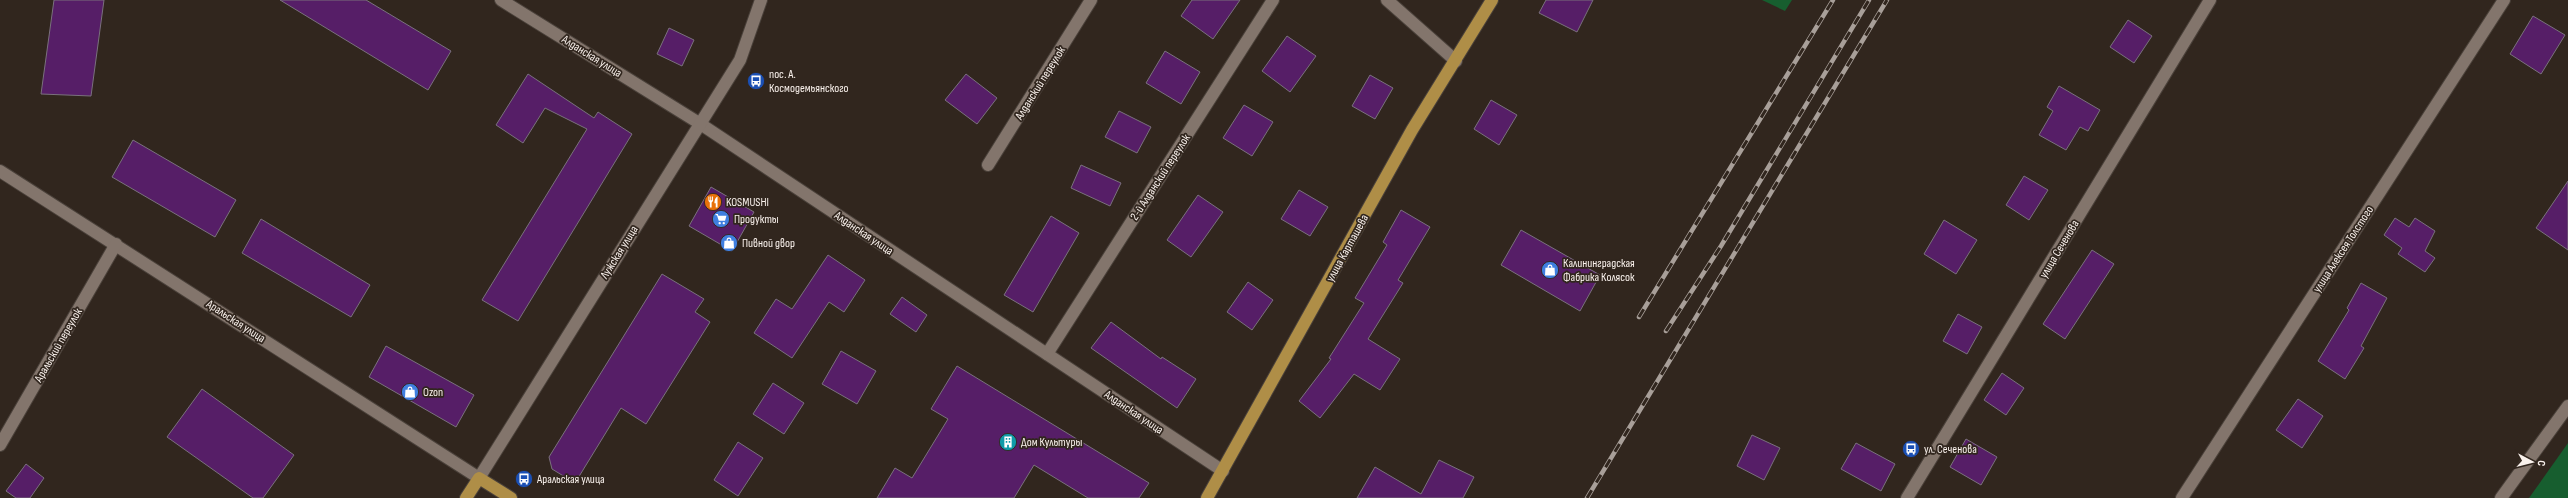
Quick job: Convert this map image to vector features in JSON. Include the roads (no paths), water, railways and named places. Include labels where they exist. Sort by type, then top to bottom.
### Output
[{"type":"main road","name":"улица Карташева","points":[[1207,498],[1412,130],[1456,61],[1492,0]]},
{"type":"main road","name":"Лужская улица","points":[[466,498],[479,478]]},
{"type":"main road","name":"Аральская улица","points":[[479,478],[511,498]]},
{"type":"street","name":"Алданская улица","points":[[501,0],[699,123],[1223,471]]},
{"type":"street","name":"Лужская улица","points":[[479,478],[699,123],[740,60],[761,0]]},
{"type":"street","name":"Алданский переулок","points":[[988,165],[1091,0]]},
{"type":"street","name":"2-й Алданский переулок","points":[[1047,354],[1272,0]]},
{"type":"street","points":[[1387,0],[1456,61]]},
{"type":"street","name":"улица Сеченова","points":[[1907,498],[2210,0]]},
{"type":"street","name":"улица Алексея Толстого","points":[[2182,498],[2504,0]]},
{"type":"street","name":"Аральская улица","points":[[0,171],[479,478]]},
{"type":"street","name":"Аральский переулок","points":[[0,446],[116,244]]},
{"type":"street","points":[[2501,498],[2568,406]]},
{"type":"railway","points":[[1639,317],[1833,0]]},
{"type":"railway","points":[[1666,331],[1721,246],[1869,0]]},
{"type":"railway","points":[[1587,498],[1887,0]]},
{"type":"place","name":"пос. А. Космодемьянского","points":[[756,81]]},
{"type":"place","name":"KOSMUSHI","points":[[713,202]]},
{"type":"place","name":"Продукты","points":[[721,219]]},
{"type":"place","name":"Пивной двор","points":[[729,243]]},
{"type":"place","name":"Калининградская Фабрика Колясок","points":[[1550,270]]},
{"type":"place","name":"Ozon","points":[[410,392]]},
{"type":"place","name":"Дом Культуры","points":[[1008,442]]},
{"type":"place","name":"ул. Сеченова","points":[[1911,449]]},
{"type":"place","name":"Аральская улица","points":[[524,479]]}]
